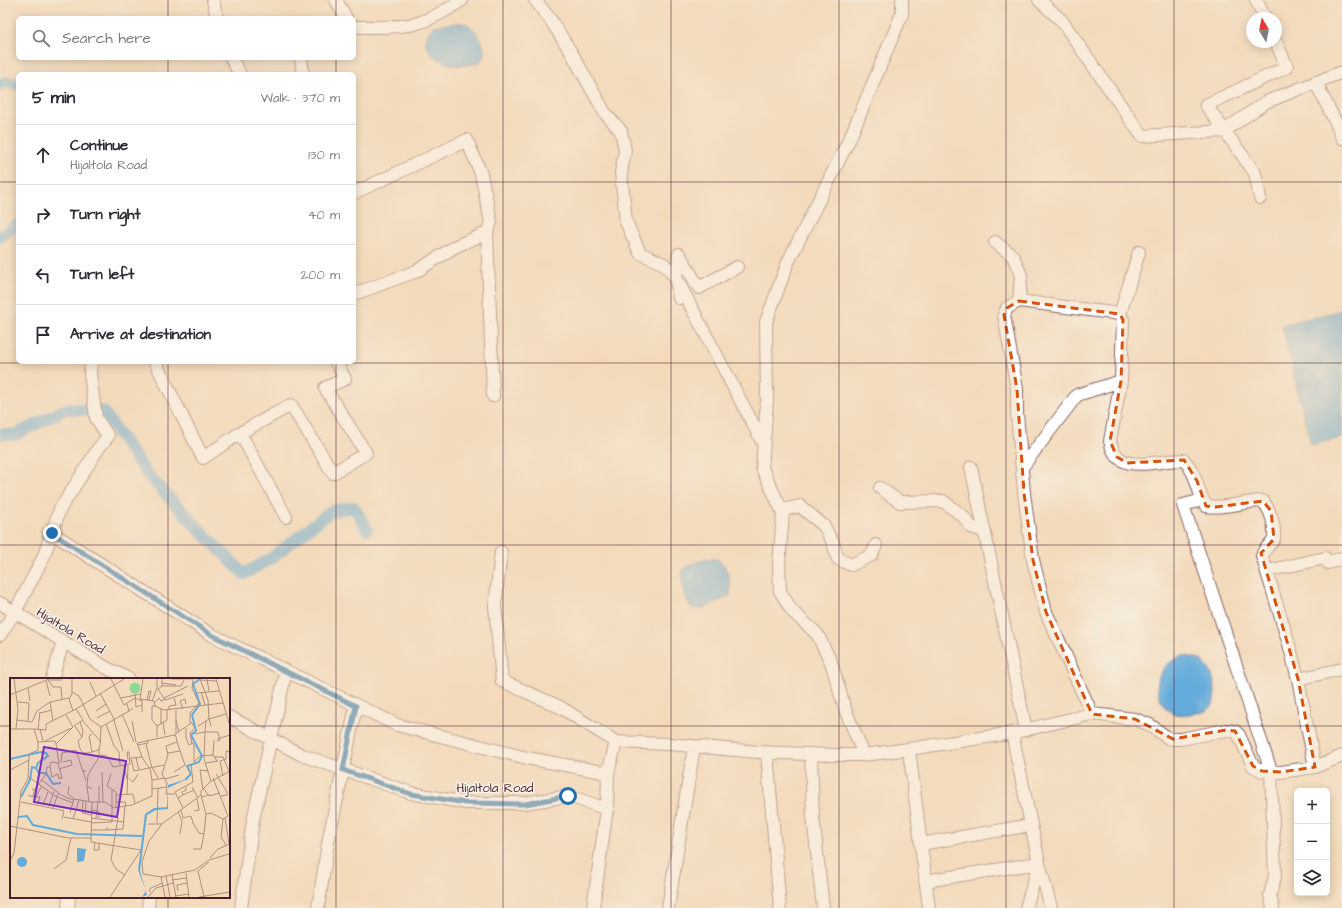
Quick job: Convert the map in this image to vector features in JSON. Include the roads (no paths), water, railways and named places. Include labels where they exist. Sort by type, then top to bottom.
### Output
[{"type":"street","points":[[213,0],[217,16]]},
{"type":"street","points":[[336,0],[345,16]]},
{"type":"street","points":[[356,27],[385,27],[418,23],[462,0]]},
{"type":"street","points":[[535,0],[550,19],[571,52],[605,113],[621,131],[625,150],[621,173],[626,222],[640,252],[664,264],[676,278],[764,445]]},
{"type":"street","points":[[864,755],[845,710],[831,662],[817,634],[792,611],[780,591],[779,565],[783,512],[762,468],[767,400],[766,322],[788,262],[850,138],[902,14],[902,0]]},
{"type":"street","points":[[1039,0],[1062,21],[1142,136],[1224,131],[1266,102],[1342,72]]},
{"type":"street","points":[[1256,0],[1262,12]]},
{"type":"street","points":[[1260,198],[1255,174],[1206,106],[1287,67],[1279,48]]},
{"type":"street","points":[[232,60],[239,72]]},
{"type":"street","points":[[301,60],[303,72]]},
{"type":"street","points":[[1316,83],[1342,138]]},
{"type":"street","points":[[356,192],[468,140],[481,174],[491,222],[487,233],[493,396]]},
{"type":"street","points":[[356,293],[417,271],[456,246],[487,233]]},
{"type":"street","points":[[995,242],[1013,256],[1021,275],[1019,301]]},
{"type":"street","points":[[1139,252],[1120,314],[1123,320],[1121,380],[1110,440],[1112,448],[1116,456],[1127,463],[1152,463],[1184,460],[1197,481],[1200,497],[1206,506],[1216,507],[1263,501],[1271,511],[1275,529],[1274,539],[1262,553],[1298,679],[1315,767]]},
{"type":"street","points":[[679,298],[676,278],[679,254],[699,288],[737,267]]},
{"type":"street","points":[[1092,714],[1046,612],[1033,560],[1024,493],[1017,414],[1017,389],[1004,315],[1007,308],[1019,301],[1120,314]]},
{"type":"street","points":[[0,635],[15,612],[43,558],[60,509],[98,449],[108,436],[96,418],[90,374],[91,364]]},
{"type":"street","points":[[156,364],[203,458],[240,433],[291,405],[332,473],[366,453],[325,388],[345,379],[337,364]]},
{"type":"street","points":[[1022,466],[1078,395],[1121,380]]},
{"type":"street","points":[[240,433],[286,517]]},
{"type":"street","points":[[971,467],[1026,730]]},
{"type":"street","points":[[880,488],[900,502],[943,501],[963,516],[971,527],[984,532]]},
{"type":"street","points":[[1203,500],[1183,505],[1271,771],[1275,876],[1270,895],[1273,908]]},
{"type":"street","points":[[783,512],[787,509],[800,506],[824,526],[833,543],[838,560],[851,565],[872,555],[876,545]]},
{"type":"street","points":[[52,533],[212,635],[396,726],[527,758],[608,773]]},
{"type":"street","points":[[500,552],[496,606],[502,681],[560,707],[616,742],[767,753],[864,755],[1012,733],[1092,714],[1135,719],[1150,725],[1168,738],[1173,739],[1226,730],[1235,731],[1253,766],[1262,771],[1281,772],[1315,767],[1342,756]]},
{"type":"street","points":[[1267,571],[1325,558],[1328,563],[1342,558]]},
{"type":"street","name":"Hijaltola Road","points":[[0,603],[104,667],[127,678]]},
{"type":"street","points":[[52,678],[63,642]]},
{"type":"street","points":[[1298,679],[1342,669]]},
{"type":"street","points":[[241,908],[253,820],[286,671]]},
{"type":"street","points":[[318,908],[328,843],[356,706]]},
{"type":"street","name":"Hijaltola Road","points":[[230,718],[302,755],[411,794],[466,803],[525,804],[568,796],[607,809]]},
{"type":"street","points":[[1012,733],[1039,863],[1051,908]]},
{"type":"street","points":[[593,908],[607,809],[608,773],[616,742]]},
{"type":"street","points":[[668,908],[694,747]]},
{"type":"street","points":[[909,749],[929,908]]},
{"type":"street","points":[[767,753],[780,908]]},
{"type":"street","points":[[811,754],[813,816],[823,908]]},
{"type":"street","points":[[921,844],[1031,825]]},
{"type":"street","points":[[925,881],[1039,863]]},
{"type":"street","points":[[1026,908],[1039,863]]},
{"type":"street","points":[[68,908],[69,898]]},
{"type":"street","points":[[148,908],[149,898]]},
{"type":"water","points":[[457,23],[470,26],[481,40],[484,54],[479,63],[457,66],[447,63],[434,56],[427,46],[426,40],[428,33],[433,26]]},
{"type":"water","points":[[1342,310],[1342,438],[1311,445],[1282,325]]},
{"type":"water","points":[[708,559],[714,559],[723,564],[730,580],[730,595],[706,607],[695,609],[690,606],[688,602],[684,590],[682,573],[688,566]]},
{"type":"water","points":[[1182,656],[1200,660],[1208,668],[1215,686],[1212,706],[1200,713],[1178,714],[1171,712],[1166,708],[1160,698],[1158,683],[1163,670],[1168,664]]},
{"type":"waterway","points":[[0,84],[7,82],[16,84]]},
{"type":"waterway","points":[[0,237],[16,225]]},
{"type":"waterway","points":[[0,434],[15,435],[66,409],[103,411],[146,473],[244,574],[272,558],[331,511],[354,507],[367,529]]}]
